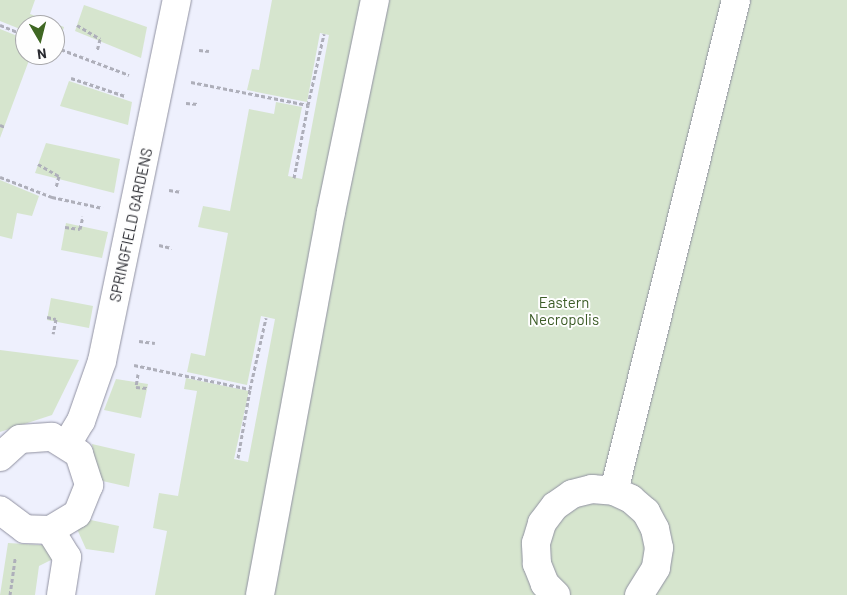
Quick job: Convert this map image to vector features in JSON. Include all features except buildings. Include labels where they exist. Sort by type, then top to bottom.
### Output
[{"type":"street","name":"SPRINGFIELD GARDENS","points":[[67,444],[81,421],[102,361],[177,0]]},
{"type":"street","points":[[260,595],[331,212],[375,0]]},
{"type":"street","points":[[614,491],[736,0]]},
{"type":"street","points":[[0,458],[20,440],[36,436],[52,437],[67,444],[79,454],[88,485],[77,514],[50,530],[25,529],[0,510]]},
{"type":"street","points":[[556,595],[545,584],[537,564],[536,543],[542,523],[554,506],[572,494],[592,489],[614,491],[631,499],[646,512],[655,529],[659,548],[656,568],[639,595]]},
{"type":"street","points":[[50,530],[67,557],[61,595]]},
{"type":"path","points":[[0,25],[15,31]]},
{"type":"path","points":[[77,25],[100,39],[97,50]]},
{"type":"path","points":[[294,178],[321,38],[324,34]]},
{"type":"path","points":[[65,51],[137,78]]},
{"type":"path","points":[[71,78],[132,99]]},
{"type":"path","points":[[185,81],[308,105]]},
{"type":"path","points":[[0,125],[5,127]]},
{"type":"path","points":[[38,164],[59,176],[56,187]]},
{"type":"path","points":[[290,171],[295,172]]},
{"type":"path","points":[[0,178],[52,197],[111,210]]},
{"type":"path","points":[[65,227],[80,229],[82,216]]},
{"type":"path","points":[[160,239],[158,245],[172,248]]},
{"type":"path","points":[[48,317],[56,319],[53,334]]},
{"type":"path","points":[[238,458],[250,389],[266,318]]},
{"type":"path","points":[[138,348],[139,340],[155,343]]},
{"type":"path","points":[[129,364],[250,389]]},
{"type":"path","points":[[138,374],[136,387],[147,388]]},
{"type":"path","points":[[10,595],[16,547]]},
{"type":"green space","points":[[0,0],[35,0],[30,14],[33,15],[15,15],[15,27],[0,21]]},
{"type":"green space","name":"Eastern Necropolis","points":[[272,0],[847,0],[847,595],[155,595],[167,531],[153,528],[159,493],[178,496],[197,391],[184,389],[186,378],[249,391],[234,459],[248,462],[275,319],[261,316],[247,385],[187,372],[191,353],[205,356],[228,233],[198,227],[203,206],[230,211],[249,109],[274,114],[276,102],[302,107],[288,176],[302,179],[329,35],[320,33],[307,102],[247,90],[252,69],[259,70]]},
{"type":"green space","points":[[84,5],[147,27],[141,58],[75,31]]},
{"type":"green space","points":[[0,29],[15,35],[15,65],[27,65],[0,138]]},
{"type":"green space","points":[[69,81],[132,102],[128,125],[60,106]]},
{"type":"green space","points":[[46,143],[120,159],[114,193],[35,173]]},
{"type":"green space","points":[[0,180],[39,196],[32,216],[17,213],[12,239],[0,236]]},
{"type":"green space","points":[[66,223],[108,232],[102,258],[61,250]]},
{"type":"green space","points":[[51,298],[93,306],[89,328],[47,320]]},
{"type":"green space","points":[[0,350],[79,360],[52,415],[0,432]]},
{"type":"green space","points":[[116,379],[148,384],[141,418],[104,410]]},
{"type":"green space","points":[[92,444],[135,454],[129,487],[98,480]]},
{"type":"green space","points":[[86,519],[119,526],[114,553],[86,549],[77,529]]},
{"type":"green space","points":[[8,543],[58,546],[55,558],[39,566],[35,595],[0,595]]}]
